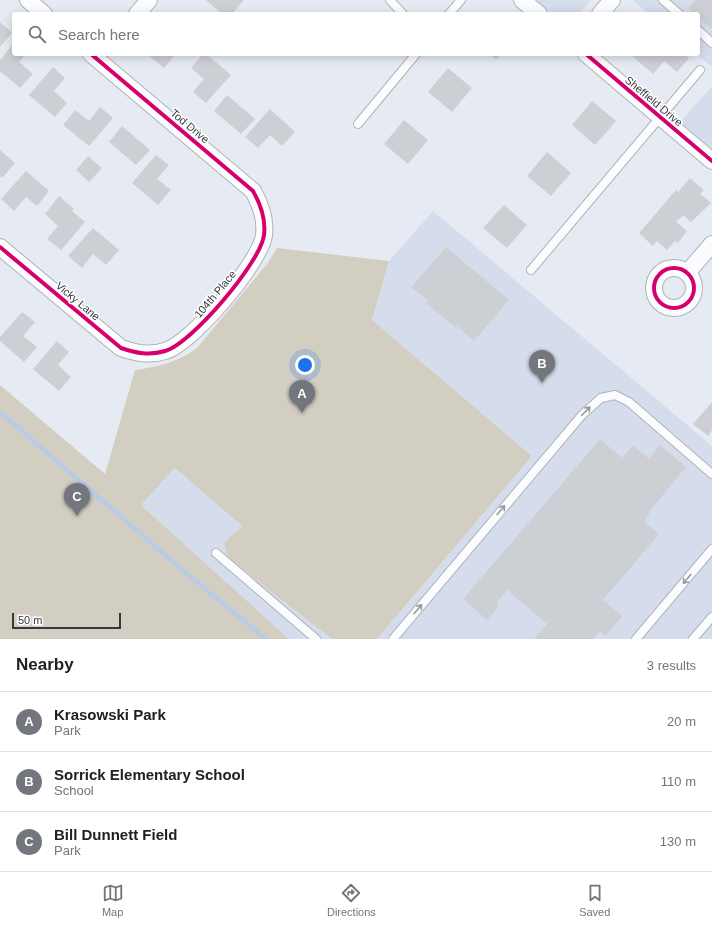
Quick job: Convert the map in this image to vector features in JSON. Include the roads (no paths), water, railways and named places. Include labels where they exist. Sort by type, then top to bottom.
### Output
[{"type":"street","points":[[28,0],[42,12]]},
{"type":"street","points":[[139,12],[149,0]]},
{"type":"street","points":[[522,0],[537,12]]},
{"type":"street","points":[[602,12],[612,0]]},
{"type":"street","name":"Tod Drive","points":[[98,56],[253,192],[261,204],[264,220]]},
{"type":"street","name":"Sheffield Drive","points":[[588,56],[659,118],[712,161]]},
{"type":"street","name":"104th Place","points":[[151,354],[167,351],[180,345],[192,335],[249,268],[260,250],[264,234],[264,220]]},
{"type":"street","points":[[687,273],[712,244]]},
{"type":"street","name":"Vicky Lane","points":[[0,247],[115,344],[121,348],[136,353],[151,354]]},
{"type":"lane","points":[[390,0],[401,12]]},
{"type":"lane","points":[[451,12],[461,0]]},
{"type":"lane","points":[[663,0],[677,12]]},
{"type":"lane","points":[[700,32],[712,43]]},
{"type":"lane","points":[[358,124],[414,56]]},
{"type":"lane","points":[[531,270],[700,70]]},
{"type":"lane","points":[[393,639],[582,415],[601,398],[615,395],[636,408],[712,474]]},
{"type":"lane","points":[[636,639],[712,549]]},
{"type":"lane","points":[[216,554],[316,639]]},
{"type":"lane","points":[[694,639],[712,617]]},
{"type":"waterway","points":[[0,412],[193,579],[266,639]]},
{"type":"place","name":"Sorrick Elementary School","points":[[542,383]]},
{"type":"place","name":"Krasowski Park","points":[[302,413]]},
{"type":"place","name":"Bill Dunnett Field","points":[[77,516]]}]
